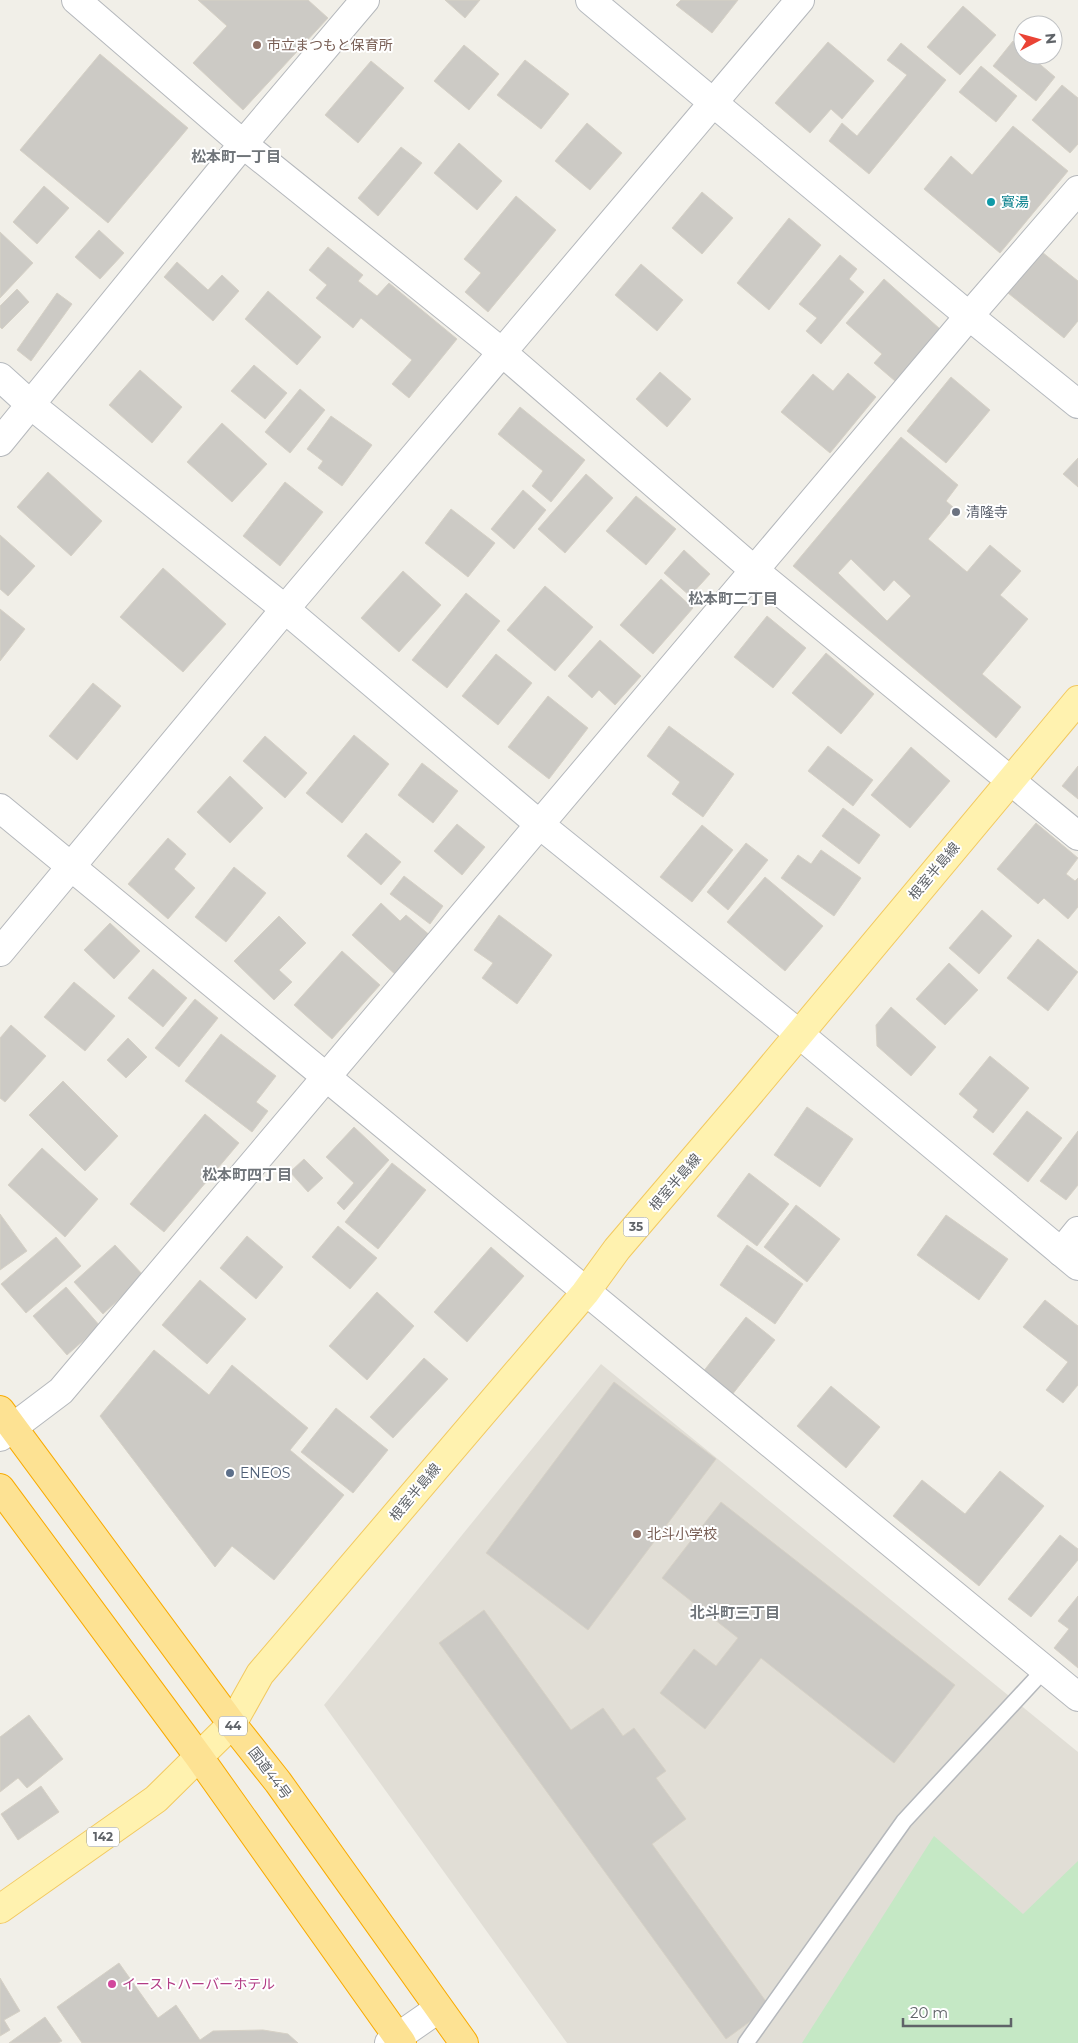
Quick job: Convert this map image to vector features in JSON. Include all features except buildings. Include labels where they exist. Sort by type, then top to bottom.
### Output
[{"type":"highway","name":"国道44号","points":[[4,1425],[278,1782],[464,2043]]},
{"type":"highway","points":[[0,1488],[198,1756],[396,2041]]},
{"type":"main road","name":"根室半島線","points":[[198,1756],[232,1724],[260,1674],[585,1293],[617,1249],[745,1099],[798,1033],[1078,700]]},
{"type":"main road","name":"142","points":[[0,1909],[156,1799],[198,1756]]},
{"type":"street","points":[[76,0],[243,144],[503,353],[754,570],[1078,836]]},
{"type":"street","points":[[0,442],[243,144],[365,0]]},
{"type":"street","points":[[590,0],[969,316],[1078,404]]},
{"type":"street","points":[[0,952],[285,610],[800,0]]},
{"type":"street","points":[[4,1425],[61,1391],[969,316],[1078,190]]},
{"type":"street","points":[[0,377],[31,405],[285,610],[539,824],[798,1033],[1070,1259],[1078,1231]]},
{"type":"street","points":[[0,808],[585,1293],[1078,1697]]},
{"type":"street","points":[[396,2041],[438,2009]]},
{"type":"lane","points":[[746,2043],[904,1821],[1044,1670]]},
{"type":"shaded area","name":"北斗小学校","points":[[601,1364],[1078,1752],[1078,2043],[567,2043],[324,1705]]},
{"type":"green space","points":[[934,1836],[1023,1914],[1078,1861],[1078,2043],[802,2043]]},
{"type":"place","name":"市立まつもと保育所","points":[[257,45]]},
{"type":"place","name":"寳湯","points":[[991,202]]},
{"type":"place","name":"清隆寺","points":[[956,512]]},
{"type":"place","name":"ENEOS","points":[[230,1473]]},
{"type":"place","name":"北斗小学校","points":[[637,1534]]},
{"type":"place","name":"イーストハーバーホテル","points":[[112,1984]]},
{"type":"district","name":"松本町一丁目","points":[[236,157]]},
{"type":"district","name":"松本町二丁目","points":[[733,599]]},
{"type":"district","name":"松本町四丁目","points":[[247,1175]]},
{"type":"district","name":"北斗町三丁目","points":[[735,1613]]}]
